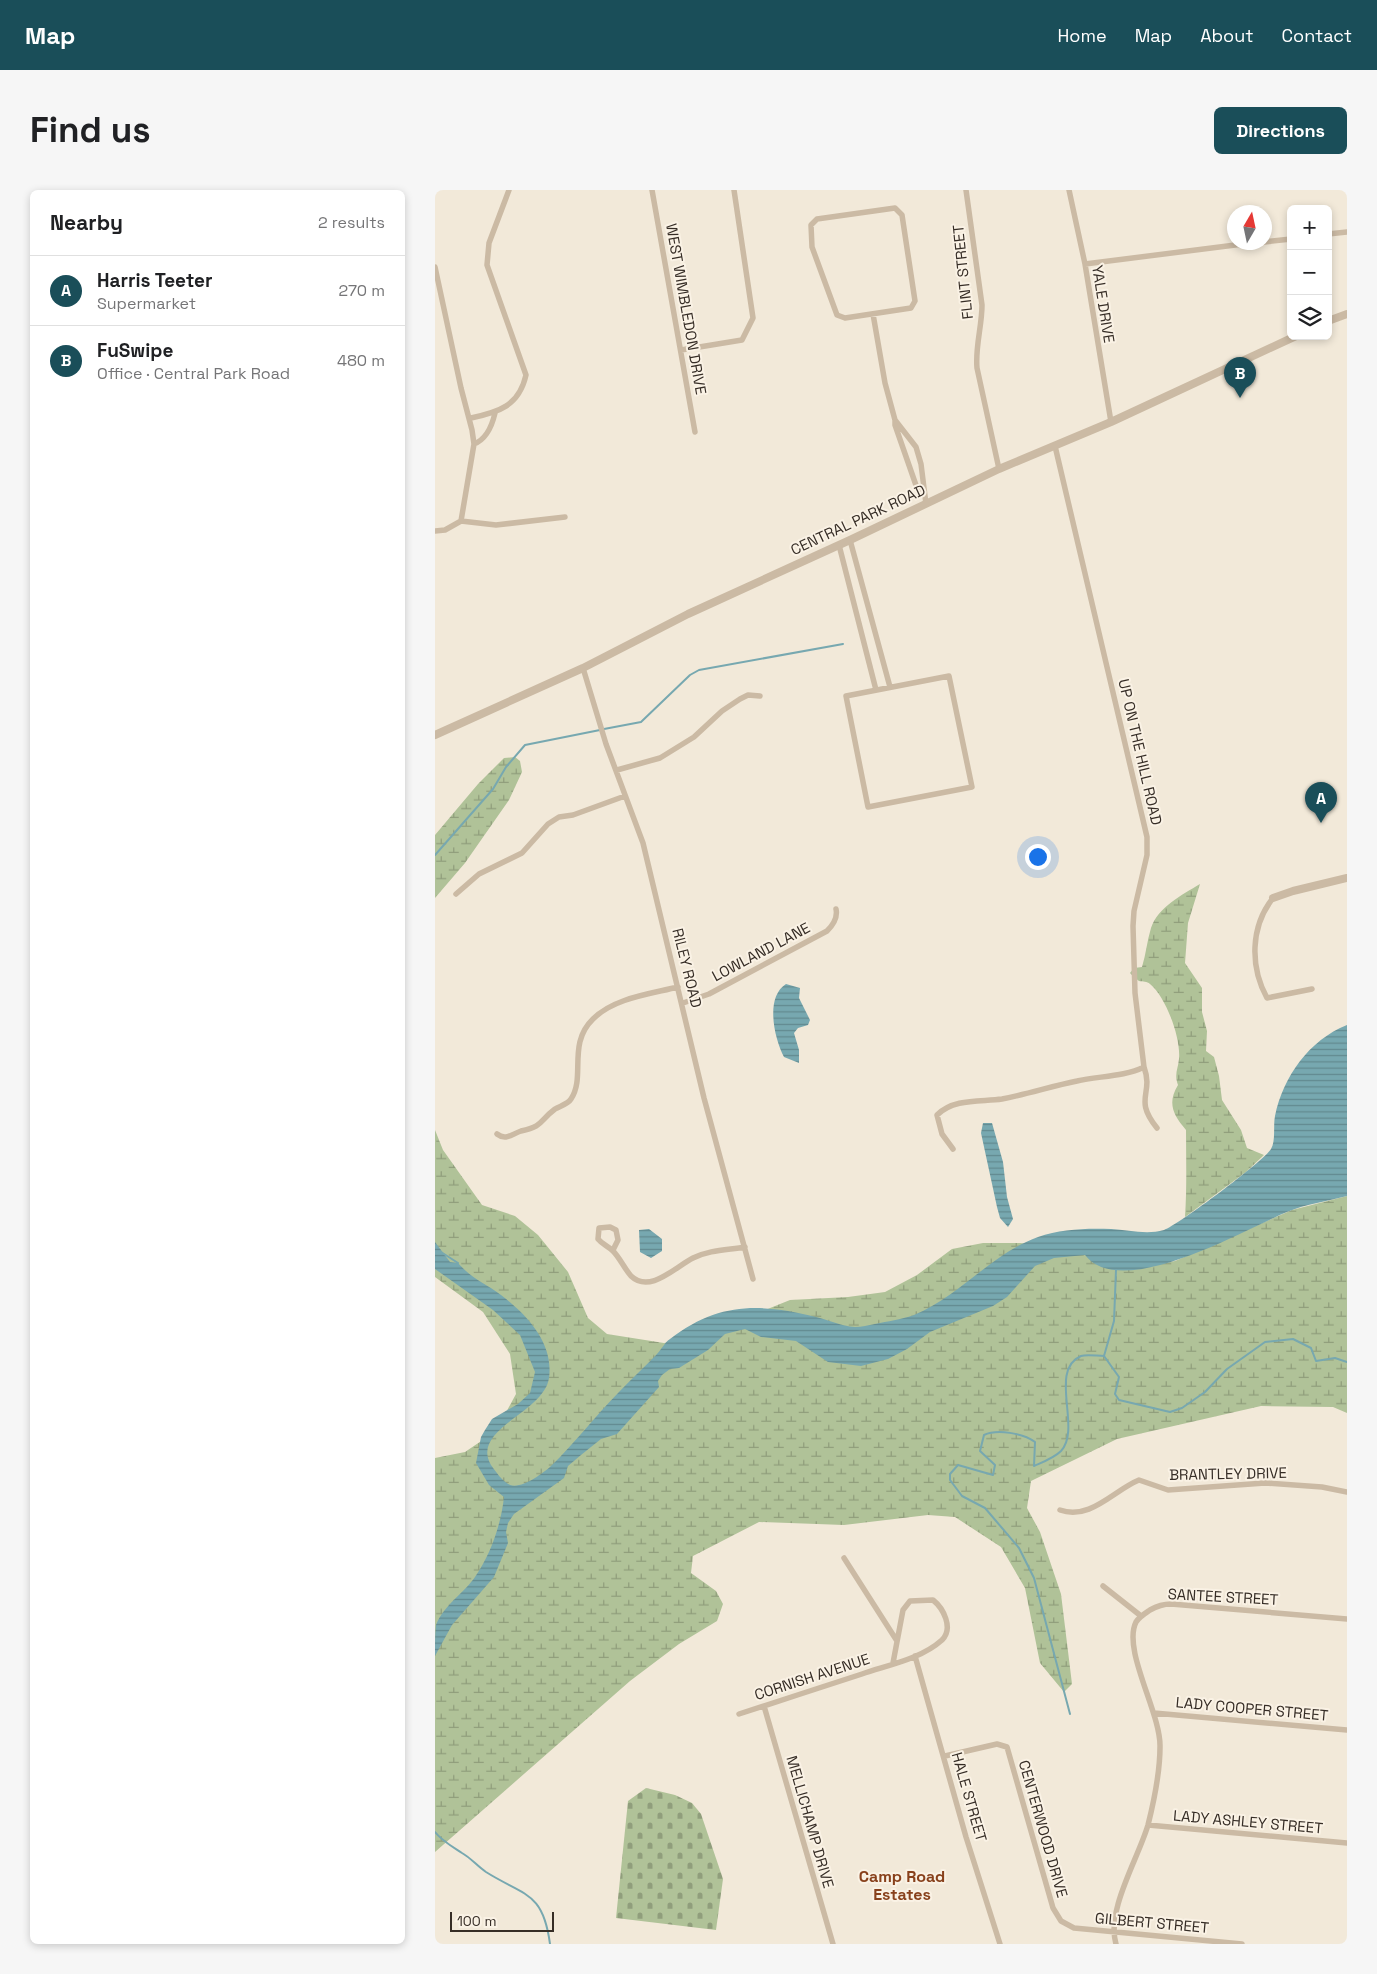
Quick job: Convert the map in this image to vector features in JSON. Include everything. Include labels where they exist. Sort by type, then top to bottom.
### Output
[{"type":"street","points":[[471,418],[495,413],[515,400],[523,387],[526,375],[487,265],[489,243],[509,190]]},
{"type":"street","name":"WEST WIMBLEDON DRIVE","points":[[652,190],[695,432]]},
{"type":"street","points":[[681,350],[742,340],[753,318],[734,190]]},
{"type":"street","name":"FLINT STREET","points":[[966,190],[982,305],[982,320],[976,355],[977,368],[999,469]]},
{"type":"street","name":"YALE DRIVE","points":[[1069,190],[1085,264],[1111,422]]},
{"type":"street","points":[[895,208],[902,215],[915,301],[911,308],[873,314],[845,318],[837,315],[812,247],[811,225],[817,219],[895,208]]},
{"type":"street","points":[[1332,234],[1347,232]]},
{"type":"street","points":[[1272,241],[1287,239]]},
{"type":"street","points":[[1085,264],[1227,246]]},
{"type":"street","points":[[435,267],[461,388],[471,418],[473,444],[461,521]]},
{"type":"street","points":[[873,314],[885,383],[895,425],[918,491],[925,500]]},
{"type":"street","points":[[1332,320],[1347,314]]},
{"type":"street","name":"CENTRAL PARK ROAD","points":[[435,735],[583,668],[687,614],[850,540],[925,500],[1111,422],[1287,340]]},
{"type":"street","points":[[473,444],[480,442],[487,434],[495,413]]},
{"type":"street","points":[[895,420],[916,447],[921,464],[925,500]]},
{"type":"street","name":"UP ON THE HILL ROAD","points":[[1055,446],[1147,837],[1147,855],[1134,911],[1135,990],[1144,1067],[1148,1078],[1143,1104],[1147,1116],[1157,1128]]},
{"type":"street","points":[[435,531],[445,530],[461,521],[496,525],[565,517]]},
{"type":"street","points":[[850,540],[890,688]]},
{"type":"street","points":[[839,545],[876,690]]},
{"type":"street","name":"RILEY ROAD","points":[[583,668],[606,744],[643,843],[705,1098],[753,1278]]},
{"type":"street","points":[[949,676],[971,786],[869,807],[846,696],[876,690],[949,676]]},
{"type":"street","points":[[617,770],[661,758],[694,737],[722,711],[740,699],[748,695],[760,696]]},
{"type":"street","points":[[456,894],[479,874],[523,853],[548,824],[559,817],[573,815],[603,802],[625,796]]},
{"type":"street","points":[[1312,988],[1267,998],[1259,983],[1255,964],[1255,939],[1260,919],[1273,898],[1293,891],[1347,878]]},
{"type":"street","name":"LOWLAND LANE","points":[[683,1003],[709,994],[827,931],[837,914],[836,909]]},
{"type":"street","points":[[497,1134],[501,1137],[508,1137],[519,1132],[534,1129],[554,1110],[571,1100],[576,1088],[577,1050],[583,1033],[592,1019],[624,1001],[678,987]]},
{"type":"street","points":[[953,1148],[938,1125],[937,1115],[943,1109],[977,1100],[1021,1096],[1075,1081],[1135,1072],[1144,1067]]},
{"type":"street","points":[[613,1250],[632,1277],[639,1281],[649,1282],[662,1278],[692,1259],[709,1252],[745,1247]]},
{"type":"street","name":"BRANTLEY DRIVE","points":[[1060,1510],[1081,1512],[1097,1506],[1126,1485],[1139,1480],[1168,1490],[1265,1483],[1322,1487],[1347,1492]]},
{"type":"street","points":[[844,1558],[897,1641]]},
{"type":"street","points":[[1103,1586],[1141,1616],[1136,1622],[1132,1638],[1154,1713],[1161,1745],[1148,1825],[1122,1894],[1112,1932],[1116,1944]]},
{"type":"street","name":"CORNISH AVENUE","points":[[739,1714],[915,1656],[943,1639],[947,1630],[945,1617],[940,1606],[933,1600],[910,1601],[903,1610],[893,1663]]},
{"type":"street","name":"SANTEE STREET","points":[[1141,1616],[1155,1608],[1171,1604],[1347,1619]]},
{"type":"street","name":"HALE STREET","points":[[915,1656],[945,1756],[966,1837],[1000,1944]]},
{"type":"street","name":"MELLICHAMP DRIVE","points":[[764,1706],[833,1944]]},
{"type":"street","name":"LADY COOPER STREET","points":[[1154,1713],[1347,1730]]},
{"type":"street","name":"CENTERWOOD DRIVE","points":[[945,1756],[997,1744],[1007,1747],[1053,1908],[1061,1921]]},
{"type":"street","name":"LADY ASHLEY STREET","points":[[1148,1825],[1347,1843]]},
{"type":"street","name":"GILBERT STREET","points":[[1061,1921],[1074,1928],[1242,1944]]},
{"type":"green space","points":[[515,757],[520,761],[522,772],[509,800],[465,863],[435,898],[435,835],[478,784],[504,758]]},
{"type":"green space","points":[[1200,884],[1188,923],[1185,963],[1202,988],[1202,1012],[1207,1031],[1206,1051],[1214,1057],[1222,1100],[1241,1130],[1247,1148],[1264,1155],[1246,1172],[1185,1217],[1186,1130],[1175,1114],[1172,1103],[1178,1085],[1176,1075],[1179,1059],[1178,1040],[1162,998],[1149,983],[1139,981],[1130,973],[1134,968],[1142,967],[1151,928],[1159,914],[1171,902]]},
{"type":"green space","points":[[435,1130],[443,1150],[482,1205],[515,1216],[538,1235],[568,1272],[588,1318],[607,1334],[664,1343],[698,1337],[790,1300],[848,1297],[885,1292],[917,1275],[952,1249],[983,1243],[1021,1243],[1085,1255],[1129,1270],[1175,1261],[1292,1210],[1347,1196],[1347,1413],[1333,1407],[1261,1406],[1117,1439],[1031,1481],[1027,1508],[1040,1532],[1061,1594],[1072,1684],[1064,1692],[1040,1663],[1025,1588],[1001,1547],[955,1517],[928,1515],[844,1525],[759,1522],[693,1556],[691,1573],[716,1591],[723,1604],[717,1621],[679,1644],[630,1681],[435,1852],[435,1458],[465,1452],[496,1431],[516,1394],[510,1354],[483,1312],[435,1277]]},
{"type":"green space","points":[[646,1788],[675,1795],[692,1803],[701,1814],[723,1879],[716,1930],[616,1918],[628,1801]]},
{"type":"water","points":[[786,984],[800,988],[799,998],[810,1020],[808,1025],[798,1028],[794,1033],[799,1050],[799,1063],[784,1057],[777,1039],[773,1018],[775,998],[779,990]]},
{"type":"water","points":[[1347,1025],[1347,1196],[1294,1209],[1184,1258],[1154,1267],[1126,1270],[1102,1267],[1085,1255],[1054,1258],[1035,1266],[1007,1297],[993,1306],[930,1332],[907,1349],[888,1359],[861,1366],[828,1362],[796,1341],[761,1337],[745,1329],[725,1334],[708,1350],[679,1368],[670,1369],[662,1375],[658,1381],[659,1387],[617,1434],[601,1439],[568,1466],[564,1478],[514,1514],[508,1523],[506,1532],[508,1543],[494,1577],[452,1625],[435,1656],[436,1625],[444,1611],[481,1568],[494,1539],[500,1518],[504,1497],[489,1485],[476,1463],[481,1437],[492,1419],[518,1404],[530,1393],[535,1372],[520,1335],[493,1310],[435,1269],[435,1242],[450,1262],[458,1263],[468,1273],[501,1295],[520,1311],[537,1331],[547,1353],[549,1378],[544,1390],[535,1401],[499,1431],[491,1441],[487,1452],[491,1465],[502,1479],[510,1485],[520,1485],[537,1477],[551,1466],[668,1341],[705,1318],[723,1312],[758,1308],[796,1312],[855,1327],[894,1320],[914,1315],[931,1307],[1005,1254],[1021,1244],[1038,1237],[1056,1232],[1083,1229],[1151,1232],[1164,1230],[1172,1226],[1238,1179],[1265,1156],[1271,1149],[1275,1116],[1284,1087],[1291,1074],[1310,1050],[1321,1040]]},
{"type":"water","points":[[983,1123],[992,1123],[1003,1162],[1007,1197],[1013,1219],[1008,1227],[1000,1218],[997,1207],[981,1133]]},
{"type":"water","points":[[649,1229],[662,1239],[662,1251],[651,1258],[640,1252],[639,1230]]},
{"type":"waterway","points":[[604,729],[641,722],[690,675],[699,670],[843,644]]},
{"type":"waterway","points":[[435,855],[493,789],[506,767],[525,745],[600,730]]},
{"type":"waterway","points":[[441,1252],[458,1263]]},
{"type":"waterway","points":[[1104,1356],[1114,1321],[1116,1270]]},
{"type":"waterway","points":[[1104,1356],[1119,1377],[1115,1394],[1119,1400],[1170,1412],[1182,1408],[1205,1392],[1227,1369],[1265,1342],[1293,1339],[1311,1348],[1316,1361],[1335,1358],[1347,1362]]},
{"type":"waterway","points":[[1070,1714],[1034,1578],[1019,1548],[985,1508],[962,1496],[950,1480],[950,1474],[958,1465],[993,1475],[995,1465],[980,1451],[984,1435],[989,1433],[1017,1434],[1035,1442],[1034,1466],[1048,1460],[1061,1451],[1067,1441],[1068,1429],[1067,1374],[1072,1363],[1083,1355],[1104,1356]]},
{"type":"waterway","points":[[435,1832],[444,1841],[486,1872],[530,1897],[537,1904],[542,1914],[550,1944]]},
{"type":"place","name":"FuSwipe","points":[[1240,398]]},
{"type":"place","name":"Harris Teeter","points":[[1321,823]]},
{"type":"district","name":"Camp Road Estates","points":[[902,1885]]}]
